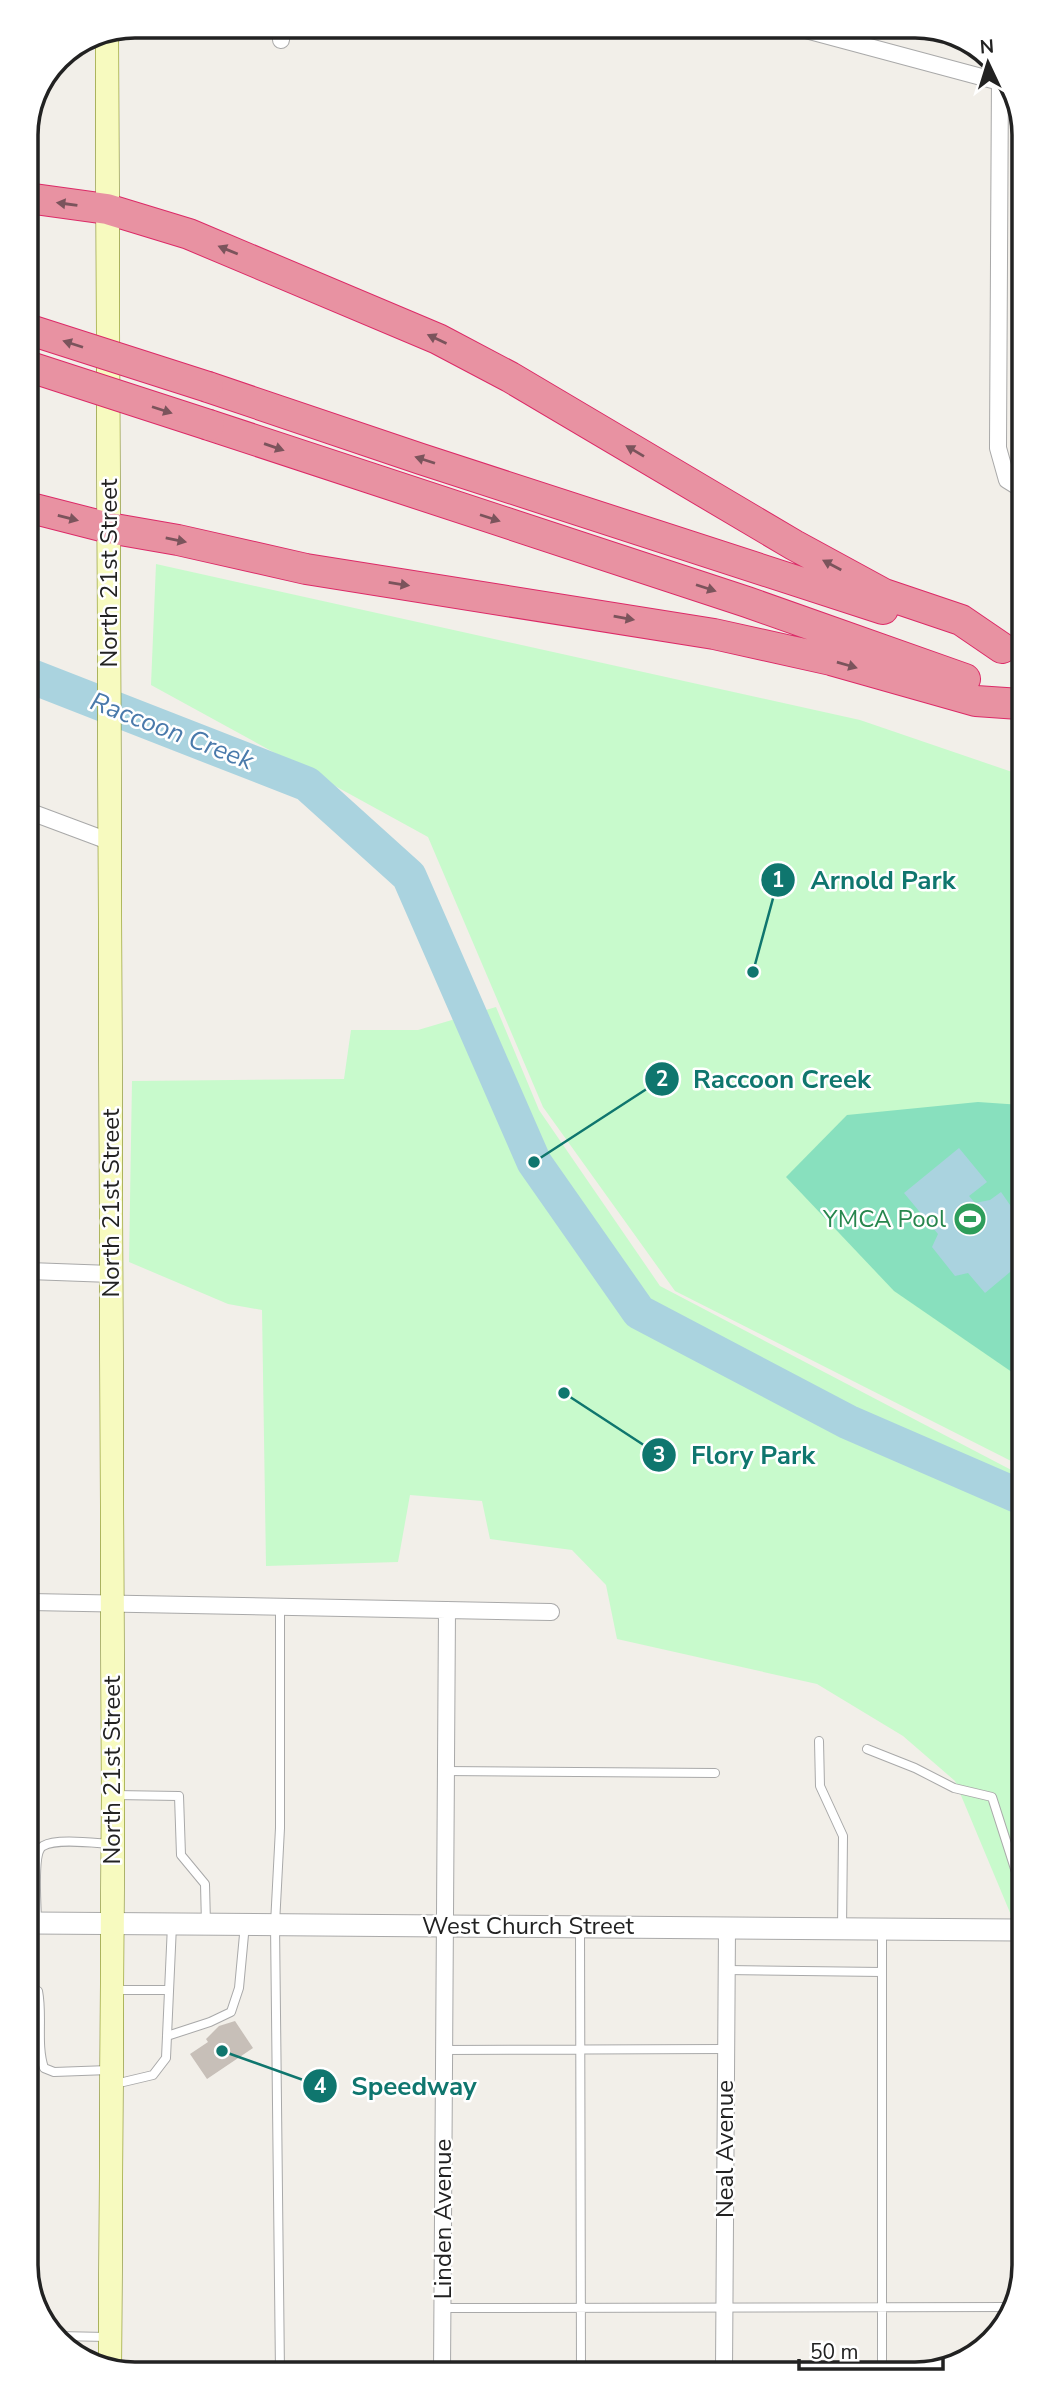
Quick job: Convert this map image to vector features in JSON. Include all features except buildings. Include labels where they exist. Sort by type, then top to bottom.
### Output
[{"type":"highway","points":[[39,200],[107,209],[189,234],[438,339],[510,377],[794,545],[884,594],[961,620],[1011,651]]},
{"type":"highway","points":[[39,334],[1011,651]]},
{"type":"highway","points":[[39,370],[747,602],[1012,696]]},
{"type":"highway","points":[[39,510],[109,528],[178,540],[306,569],[714,634],[831,660],[976,701],[1012,703]]},
{"type":"main road","name":"North 21st Street","points":[[107,43],[113,1795],[110,2359]]},
{"type":"street","points":[[843,39],[991,76]]},
{"type":"street","points":[[1000,89],[998,448],[1007,480],[1012,483]]},
{"type":"street","points":[[39,815],[111,842]]},
{"type":"street","points":[[38,1271],[111,1274]]},
{"type":"street","points":[[38,1602],[551,1612]]},
{"type":"street","name":"Linden Avenue","points":[[442,2362],[447,1610]]},
{"type":"street","name":"West Church Street","points":[[38,1923],[1012,1930]]},
{"type":"street","name":"Neal Avenue","points":[[724,2362],[727,1928]]},
{"type":"lane","points":[[280,2362],[275,1924],[279,1828],[281,1606]]},
{"type":"lane","points":[[819,1741],[820,1786],[842,1836],[842,1928]]},
{"type":"lane","points":[[867,1749],[915,1768],[954,1788],[992,1797],[1012,1860]]},
{"type":"lane","points":[[444,1771],[715,1773]]},
{"type":"lane","points":[[113,1795],[179,1796],[181,1855],[205,1884],[206,1924]]},
{"type":"lane","points":[[38,1852],[43,1846],[55,1843],[113,1844]]},
{"type":"lane","points":[[38,1993],[41,2004],[41,2058],[44,2068],[112,2078],[153,2076],[166,2058],[172,1924]]},
{"type":"lane","points":[[167,2036],[231,2012],[239,1988],[245,1924]]},
{"type":"lane","points":[[580,1927],[581,2362]]},
{"type":"lane","points":[[882,2362],[883,1929]]},
{"type":"lane","points":[[726,1970],[882,1972]]},
{"type":"lane","points":[[112,1990],[169,1990]]},
{"type":"lane","points":[[443,2050],[726,2049]]},
{"type":"lane","points":[[442,2308],[1002,2307]]},
{"type":"lane","points":[[71,2336],[110,2337]]},
{"type":"green space","points":[[156,564],[860,720],[1012,772],[1012,1461],[675,1291],[543,1107],[428,837],[151,685]]},
{"type":"green space","points":[[496,1007],[539,1110],[660,1286],[1012,1470],[1012,1915],[955,1781],[903,1736],[817,1684],[617,1639],[606,1585],[572,1550],[490,1539],[482,1501],[410,1495],[398,1562],[266,1566],[262,1310],[228,1304],[129,1262],[132,1081],[344,1079],[351,1030],[418,1030]]},
{"type":"green space","points":[[978,1102],[1012,1104],[1012,1372],[894,1291],[786,1177],[847,1115]]},
{"type":"water","name":"YMCA Pool","points":[[959,1148],[987,1182],[969,1196],[975,1203],[990,1200],[1001,1192],[1012,1208],[1012,1270],[985,1293],[968,1273],[955,1276],[932,1247],[938,1234],[904,1193]]},
{"type":"waterway","name":"Raccoon Creek","points":[[39,679],[307,784],[409,876],[534,1162],[639,1312],[848,1422],[1012,1493]]},
{"type":"place","name":"Arnold Park","points":[[753,972]]},
{"type":"place","name":"Raccoon Creek","points":[[534,1162]]},
{"type":"place","name":"YMCA Pool","points":[[970,1219]]},
{"type":"place","name":"Flory Park","points":[[564,1393]]},
{"type":"place","name":"Speedway","points":[[222,2051]]}]
